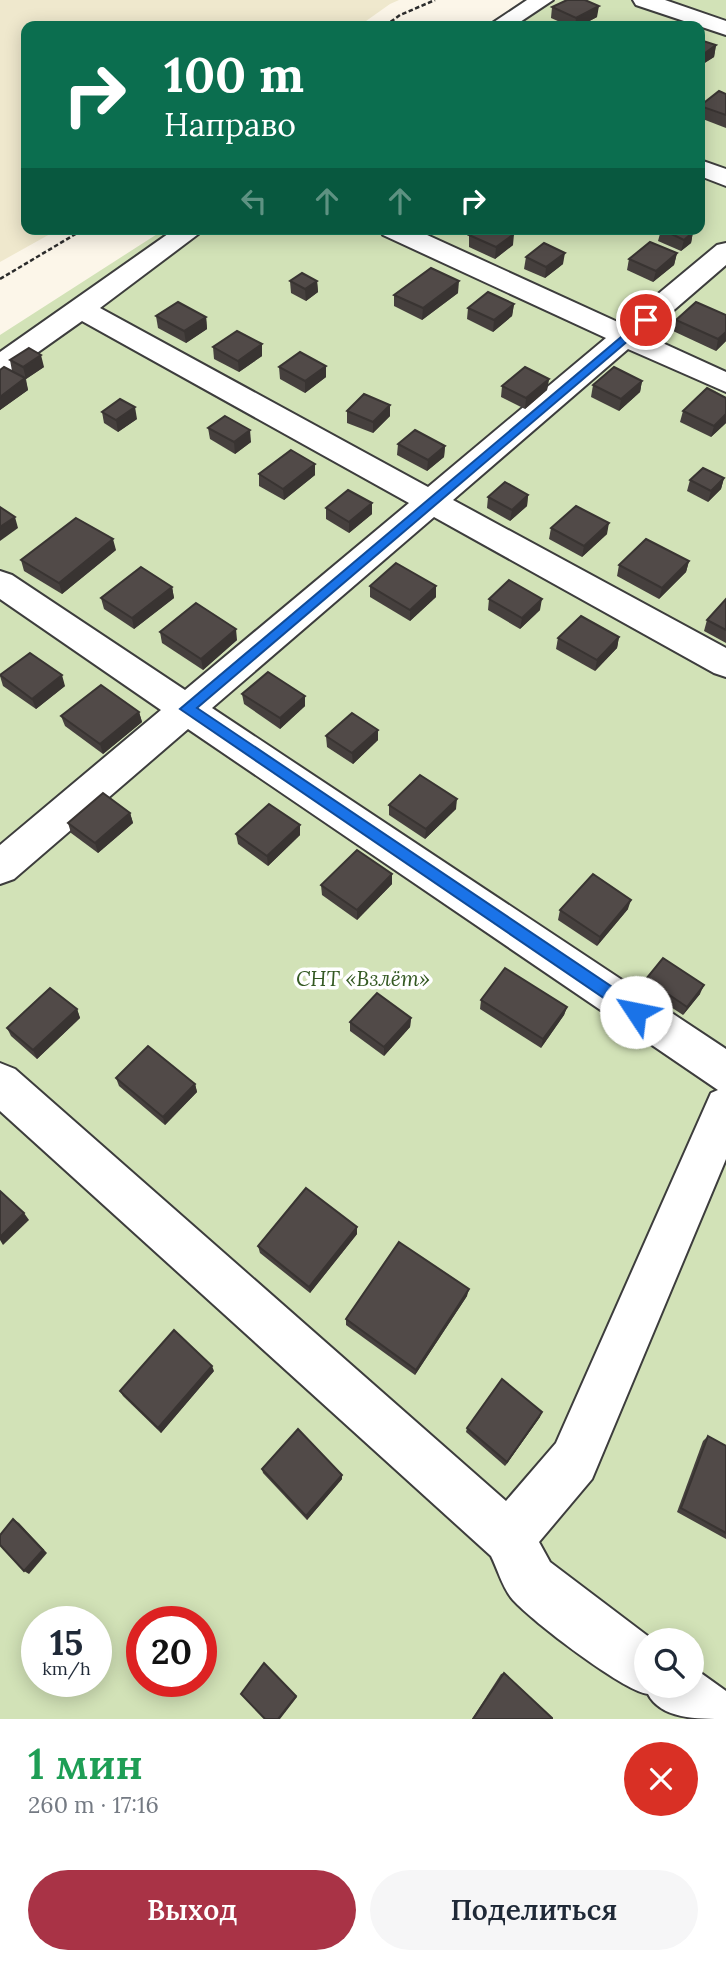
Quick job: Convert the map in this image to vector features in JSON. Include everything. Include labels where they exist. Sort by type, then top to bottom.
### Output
[{"type":"street","points":[[507,21],[542,0]]},
{"type":"street","points":[[644,0],[726,28]]},
{"type":"street","points":[[705,169],[726,178]]},
{"type":"street","points":[[0,366],[184,235]]},
{"type":"street","points":[[404,235],[726,383]]},
{"type":"street","points":[[0,868],[726,251]]},
{"type":"street","points":[[81,309],[726,664]]},
{"type":"street","points":[[0,583],[726,1073]]},
{"type":"street","points":[[0,1083],[509,1538],[531,1581],[634,1659]]},
{"type":"street","points":[[509,1538],[574,1461],[726,1107]]},
{"type":"street","points":[[689,1698],[718,1719]]},
{"type":"path","points":[[392,21],[435,0]]},
{"type":"path","points":[[0,279],[74,235]]},
{"type":"shaded area","points":[[0,0],[399,0],[366,21],[21,21],[21,235],[48,235],[0,262]]},
{"type":"green space","name":"СНТ «Взлёт»","points":[[526,0],[726,0],[726,1719],[0,1719],[0,335],[156,235],[705,235],[705,21],[493,21]]},
{"type":"building","points":[[567,0],[585,0],[599,6],[576,18],[552,7]]},
{"type":"building","points":[[705,42],[716,45],[705,53]]},
{"type":"building","points":[[719,91],[726,94],[726,115],[705,108],[705,102]]},
{"type":"building","points":[[469,235],[513,235],[496,247]]},
{"type":"building","points":[[674,235],[690,235],[684,240]]},
{"type":"building","points":[[650,242],[677,253],[656,271],[629,259]]},
{"type":"building","points":[[544,243],[565,253],[546,267],[526,257]]},
{"type":"building","points":[[431,268],[459,281],[423,308],[394,295]]},
{"type":"building","points":[[302,273],[317,281],[305,289],[290,281]]},
{"type":"building","points":[[488,292],[514,304],[494,320],[468,308]]},
{"type":"building","points":[[178,302],[206,317],[184,331],[156,316]]},
{"type":"building","points":[[696,302],[726,315],[726,332],[718,339],[676,320]]},
{"type":"building","points":[[237,331],[262,344],[238,361],[213,347]]},
{"type":"building","points":[[29,348],[41,355],[23,367],[10,360]]},
{"type":"building","points":[[300,352],[326,366],[305,381],[279,367]]},
{"type":"building","points":[[4,367],[25,378],[0,397],[0,370]]},
{"type":"building","points":[[525,367],[549,379],[526,398],[502,386]]},
{"type":"building","points":[[614,367],[642,381],[621,399],[593,385]]},
{"type":"building","points":[[707,388],[726,398],[726,414],[714,426],[683,411]]},
{"type":"building","points":[[364,394],[390,405],[373,422],[347,411]]},
{"type":"building","points":[[120,399],[135,407],[116,420],[102,412]]},
{"type":"building","points":[[225,416],[250,430],[234,442],[208,428]]},
{"type":"building","points":[[415,430],[445,446],[428,460],[398,444]]},
{"type":"building","points":[[291,450],[315,464],[283,489],[259,474]]},
{"type":"building","points":[[703,468],[724,478],[711,491],[690,480]]},
{"type":"building","points":[[505,482],[528,495],[512,510],[488,497]]},
{"type":"building","points":[[348,490],[372,503],[349,522],[326,508]]},
{"type":"building","points":[[576,506],[609,523],[584,546],[551,528]]},
{"type":"building","points":[[0,507],[15,517],[0,527]]},
{"type":"building","points":[[76,518],[113,539],[59,583],[21,560]]},
{"type":"building","points":[[646,539],[689,561],[662,588],[619,565]]},
{"type":"building","points":[[396,563],[436,586],[410,610],[370,586]]},
{"type":"building","points":[[141,567],[172,587],[132,618],[101,598]]},
{"type":"building","points":[[509,580],[542,599],[522,618],[489,599]]},
{"type":"building","points":[[726,599],[726,630],[707,620]]},
{"type":"building","points":[[196,603],[236,629],[201,659],[160,632]]},
{"type":"building","points":[[581,616],[619,637],[597,660],[558,638]]},
{"type":"building","points":[[30,653],[62,675],[32,699],[0,675]]},
{"type":"building","points":[[268,672],[305,696],[280,718],[242,694]]},
{"type":"building","points":[[101,685],[139,712],[100,744],[61,716]]},
{"type":"building","points":[[352,713],[378,730],[352,753],[326,736]]},
{"type":"building","points":[[420,775],[457,799],[426,829],[389,805]]},
{"type":"building","points":[[103,793],[130,813],[95,843],[68,823]]},
{"type":"building","points":[[269,804],[300,825],[267,856],[236,834]]},
{"type":"building","points":[[357,850],[392,874],[357,910],[321,885]]},
{"type":"building","points":[[593,874],[631,900],[600,937],[560,910]]},
{"type":"building","points":[[663,958],[704,985],[687,1007],[646,979]]},
{"type":"building","points":[[505,968],[567,1007],[543,1039],[481,1000]]},
{"type":"building","points":[[50,988],[77,1009],[33,1050],[7,1028]]},
{"type":"building","points":[[377,993],[411,1018],[384,1047],[350,1022]]},
{"type":"building","points":[[148,1046],[195,1084],[163,1117],[116,1078]]},
{"type":"building","points":[[306,1188],[357,1227],[309,1287],[258,1246]]},
{"type":"building","points":[[0,1191],[24,1213],[0,1237]]},
{"type":"building","points":[[399,1242],[469,1289],[416,1370],[346,1319]]},
{"type":"building","points":[[174,1330],[212,1366],[158,1428],[120,1391]]},
{"type":"building","points":[[502,1379],[542,1412],[507,1462],[467,1428]]},
{"type":"building","points":[[298,1429],[342,1475],[306,1516],[262,1469]]},
{"type":"building","points":[[708,1436],[726,1446],[726,1533],[681,1508]]},
{"type":"building","points":[[13,1519],[43,1550],[24,1571],[0,1545],[0,1535]]},
{"type":"building","points":[[264,1663],[296,1696],[278,1719],[265,1719],[241,1694]]},
{"type":"building","points":[[504,1673],[552,1718],[552,1719],[473,1719]]},
{"type":"route","points":[[636,1012],[187,709],[646,320]]}]
